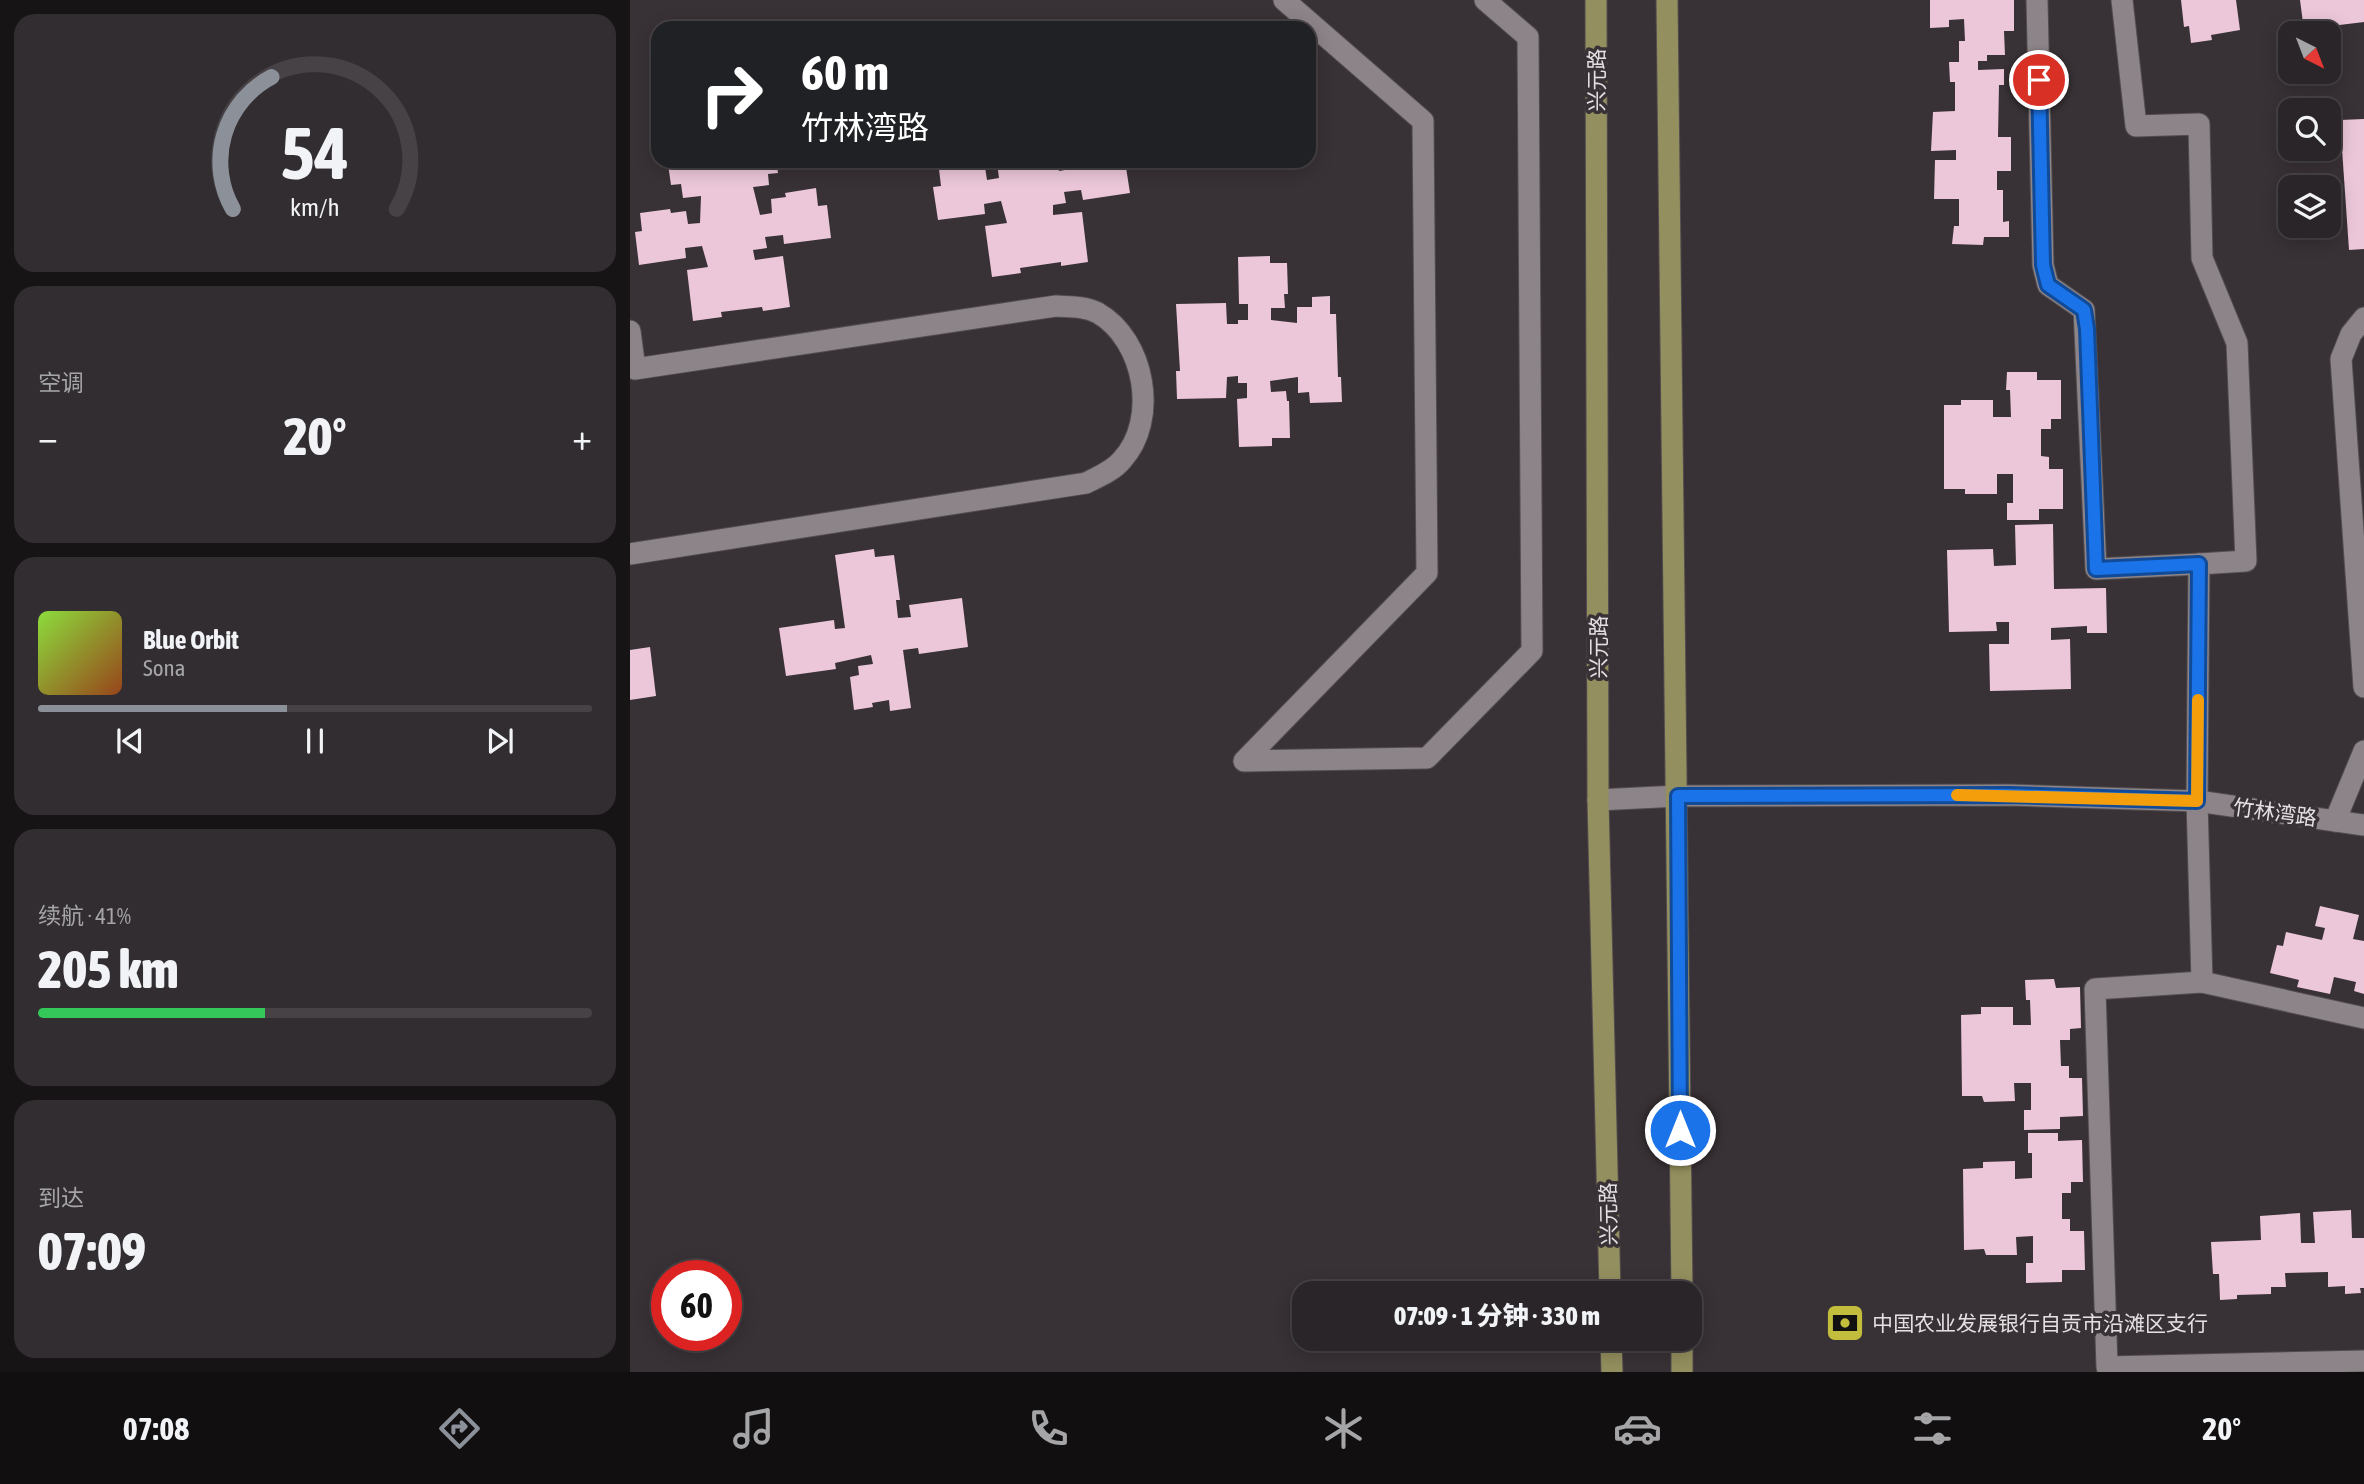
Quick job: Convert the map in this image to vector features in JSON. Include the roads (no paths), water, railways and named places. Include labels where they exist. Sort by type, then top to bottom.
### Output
[{"type":"main road","name":"兴元路","points":[[1596,0],[1598,800],[1610,1281]]},
{"type":"main road","points":[[1667,0],[1682,1281]]},
{"type":"main road","points":[[1611,1351],[1612,1372]]},
{"type":"main road","points":[[1682,1351],[1682,1372]]},
{"type":"street","points":[[1283,0],[1307,21]]},
{"type":"street","points":[[1316,29],[1423,121],[1427,573],[1244,761],[1427,758],[1532,651],[1528,37],[1485,0]]},
{"type":"street","points":[[2037,0],[2043,265],[2048,285],[2084,310],[2096,569],[2246,561],[2237,343],[2202,258],[2199,124],[2136,126],[2122,0]]},
{"type":"street","points":[[630,331],[633,370],[1056,306],[1082,307],[1098,313],[1127,341],[1136,356],[1142,393],[1142,419],[1135,441],[1122,461],[1086,483],[630,554]]},
{"type":"street","points":[[2364,318],[2351,334],[2341,359],[2364,687]]},
{"type":"street","points":[[2199,564],[2197,801],[2202,982]]},
{"type":"street","points":[[2335,821],[2364,751]]},
{"type":"street","name":"竹林湾路","points":[[1598,800],[1678,796],[2009,795],[2197,801],[2364,825]]},
{"type":"street","points":[[2364,1018],[2202,982],[2095,989],[2107,1367],[2364,1360]]},
{"type":"place","name":"中国农业发展银行自贡市沿滩区支行","points":[[1845,1323]]}]
